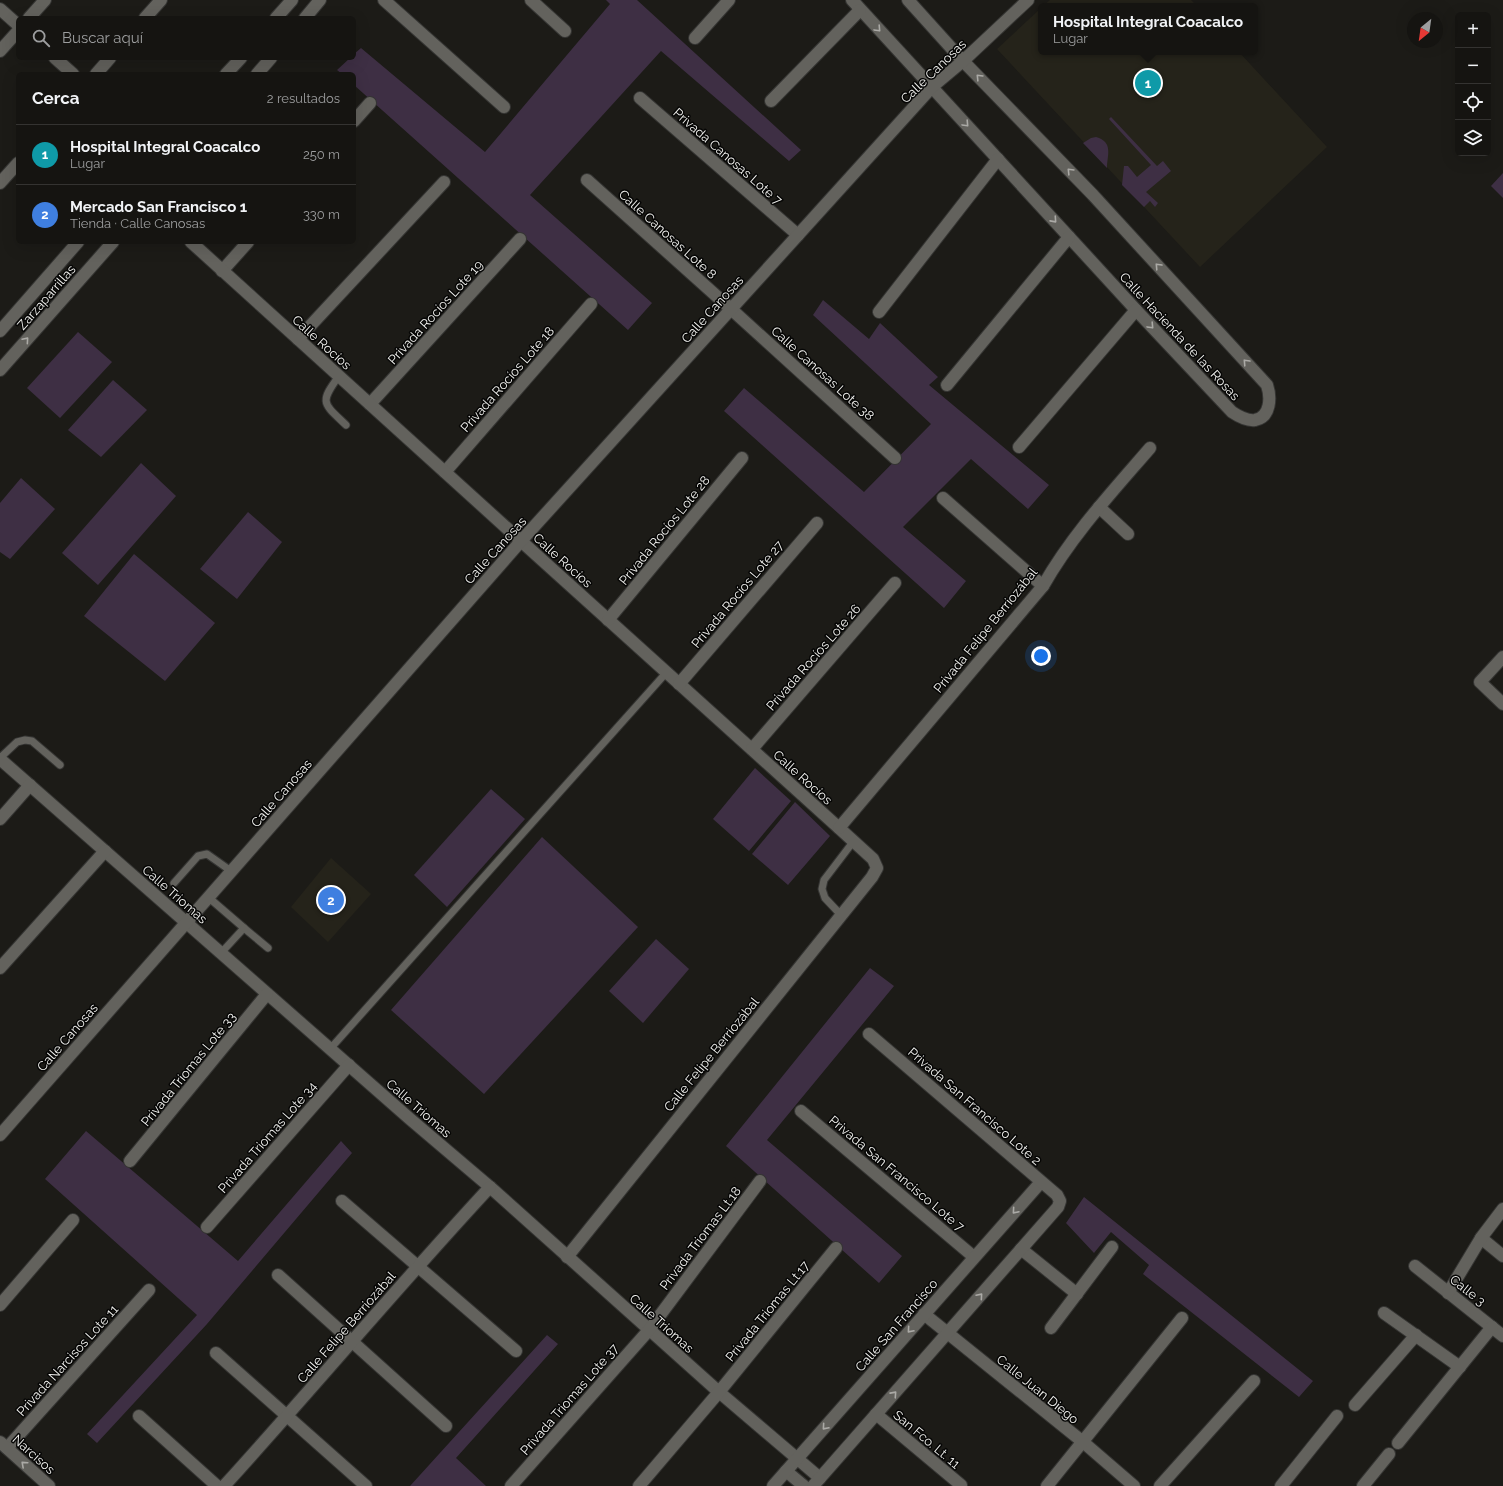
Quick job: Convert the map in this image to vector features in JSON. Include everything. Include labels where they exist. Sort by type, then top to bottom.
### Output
[{"type":"street","points":[[31,16],[45,0]]},
{"type":"street","points":[[148,16],[161,0]]},
{"type":"street","points":[[278,16],[292,0]]},
{"type":"street","points":[[307,16],[320,0]]},
{"type":"street","points":[[384,0],[504,107]]},
{"type":"street","points":[[531,0],[565,31]]},
{"type":"street","points":[[695,38],[730,0]]},
{"type":"street","name":"Calle Hacienda de las Rosas","points":[[852,0],[1136,310],[1232,412],[1247,420],[1256,420],[1266,414],[1270,392],[1267,385],[1093,195],[963,61],[908,0]]},
{"type":"street","name":"Calle Canosas","points":[[0,1135],[521,541],[798,235],[932,88],[1028,0]]},
{"type":"street","points":[[0,9],[16,23]]},
{"type":"street","points":[[771,101],[860,10]]},
{"type":"street","points":[[0,51],[16,33]]},
{"type":"street","points":[[57,60],[72,72]]},
{"type":"street","points":[[98,72],[108,60]]},
{"type":"street","points":[[228,72],[239,60]]},
{"type":"street","points":[[259,72],[269,60]]},
{"type":"street","name":"Privada Canosas Lote 7","points":[[640,98],[798,235]]},
{"type":"street","points":[[356,119],[370,103]]},
{"type":"street","points":[[879,312],[998,159]]},
{"type":"street","points":[[0,183],[16,165]]},
{"type":"street","name":"Calle Canosas Lote 8","points":[[587,180],[731,309]]},
{"type":"street","points":[[298,339],[444,182]]},
{"type":"street","points":[[947,384],[1069,237]]},
{"type":"street","name":"Privada Rocíos Lote 19","points":[[370,404],[520,239]]},
{"type":"street","name":"Zarzaparrillas","points":[[0,331],[76,244]]},
{"type":"street","name":"Zarzaparrillas","points":[[0,370],[111,244]]},
{"type":"street","name":"Calle Rocíos","points":[[193,244],[873,859],[877,868]]},
{"type":"street","points":[[222,271],[246,244]]},
{"type":"street","name":"Privada Rocíos Lote 18","points":[[445,472],[591,304]]},
{"type":"street","name":"Calle Canosas Lote 38","points":[[731,309],[895,458]]},
{"type":"street","points":[[1020,447],[1136,310]]},
{"type":"street","name":"Privada Felipe Berriozábal","points":[[839,828],[1043,586],[1058,560],[1099,507],[1150,448]]},
{"type":"street","name":"Privada Rocíos Lote 28","points":[[608,620],[742,458]]},
{"type":"street","points":[[944,498],[1043,586]]},
{"type":"street","points":[[1099,507],[1128,534]]},
{"type":"street","name":"Privada Rocíos Lote 27","points":[[679,684],[817,523]]},
{"type":"street","name":"Privada Rocíos Lote 26","points":[[752,750],[895,583]]},
{"type":"street","points":[[1503,656],[1480,682],[1503,704]]},
{"type":"street","name":"Calle Triomas","points":[[0,758],[267,994],[490,1187],[649,1330],[797,1459],[816,1482]]},
{"type":"street","points":[[0,819],[30,785]]},
{"type":"street","points":[[0,968],[105,851]]},
{"type":"street","name":"Calle Felipe Berriozábal","points":[[567,1257],[872,877],[877,868]]},
{"type":"street","name":"Privada Triomas Lote 33","points":[[130,1161],[267,994]]},
{"type":"street","name":"Privada San Francisco Lote 2","points":[[869,1034],[1057,1195],[1060,1201],[1058,1207],[1021,1249]]},
{"type":"street","name":"Privada Triomas Lote 34","points":[[207,1227],[349,1065]]},
{"type":"street","name":"Privada San Francisco Lote 7","points":[[801,1111],[974,1257]]},
{"type":"street","name":"Privada Triomas Lt.18","points":[[649,1330],[760,1181]]},
{"type":"street","name":"Calle San Francisco","points":[[773,1486],[1041,1182]]},
{"type":"street","name":"Calle Felipe Berriozábal","points":[[224,1486],[288,1416],[417,1267],[490,1187]]},
{"type":"street","points":[[342,1201],[516,1351]]},
{"type":"street","points":[[1448,1293],[1481,1238],[1503,1209]]},
{"type":"street","points":[[0,1305],[73,1220]]},
{"type":"street","points":[[1481,1238],[1503,1256]]},
{"type":"street","name":"Privada Triomas Lt.17","points":[[639,1486],[719,1392],[836,1248]]},
{"type":"street","points":[[1051,1328],[1112,1248]]},
{"type":"street","points":[[816,1482],[1021,1249],[1077,1294]]},
{"type":"street","name":"Calle 3","points":[[1415,1266],[1503,1336]]},
{"type":"street","points":[[278,1274],[446,1426]]},
{"type":"street","name":"Privada Narcisos Lote 11","points":[[3,1445],[149,1290]]},
{"type":"street","points":[[1384,1313],[1460,1367]]},
{"type":"street","name":"Calle Juan Diego","points":[[924,1314],[1134,1486]]},
{"type":"street","points":[[1047,1486],[1182,1318]]},
{"type":"street","points":[[1398,1443],[1492,1327]]},
{"type":"street","name":"Privada Triomas Lote 37","points":[[511,1486],[649,1330]]},
{"type":"street","points":[[1355,1405],[1416,1335]]},
{"type":"street","points":[[216,1354],[366,1486]]},
{"type":"street","points":[[1160,1486],[1254,1381]]},
{"type":"street","name":"San Fco. Lt. 11","points":[[876,1414],[961,1485]]},
{"type":"street","points":[[138,1416],[217,1486]]},
{"type":"street","points":[[1285,1484],[1337,1416]]},
{"type":"street","name":"Narcisos","points":[[3,1445],[49,1486]]},
{"type":"street","points":[[1363,1486],[1389,1454]]},
{"type":"street","points":[[786,1471],[804,1486]]},
{"type":"lane","points":[[339,376],[327,392],[326,401],[330,410],[346,425]]},
{"type":"lane","points":[[330,1049],[666,672]]},
{"type":"lane","points":[[0,758],[17,742],[25,740],[32,741],[60,765]]},
{"type":"lane","points":[[841,915],[825,898],[822,889],[824,880],[853,842]]},
{"type":"lane","points":[[174,883],[198,856],[202,854],[207,854],[231,871]]},
{"type":"lane","points":[[208,897],[268,948]]},
{"type":"lane","points":[[221,953],[244,928]]},
{"type":"shaded area","points":[[606,0],[637,0],[801,150],[789,161],[661,51],[530,195],[652,303],[628,330],[356,87],[356,72],[340,72],[337,70],[348,60],[356,60],[356,52],[361,48],[485,152],[610,4]]},
{"type":"shaded area","points":[[1050,0],[1191,0],[1194,3],[1046,3]]},
{"type":"shaded area","points":[[1038,11],[1038,55],[1242,55],[1327,147],[1200,267],[997,49]]},
{"type":"shaded area","points":[[1111,117],[1157,166],[1163,161],[1171,171],[1146,192],[1158,203],[1155,207],[1150,201],[1144,207],[1122,185],[1124,166],[1128,166],[1137,177],[1151,165],[1109,119]]},
{"type":"shaded area","points":[[1096,137],[1102,139],[1107,146],[1107,168],[1083,143]]},
{"type":"shaded area","points":[[1503,173],[1503,198],[1491,186]]},
{"type":"shaded area","points":[[823,300],[869,339],[880,323],[938,377],[929,385],[1049,485],[1028,509],[971,459],[903,527],[966,581],[944,608],[724,411],[744,388],[864,492],[931,424],[813,315]]},
{"type":"shaded area","points":[[78,332],[112,362],[60,418],[27,388]]},
{"type":"shaded area","points":[[113,380],[147,410],[101,457],[68,430]]},
{"type":"shaded area","points":[[141,463],[176,496],[98,585],[62,553]]},
{"type":"shaded area","points":[[21,478],[55,509],[10,559],[0,552],[0,503]]},
{"type":"shaded area","points":[[248,512],[282,542],[237,599],[200,569]]},
{"type":"shaded area","points":[[134,554],[215,623],[165,681],[84,616]]},
{"type":"shaded area","points":[[755,768],[791,801],[749,851],[713,819]]},
{"type":"shaded area","points":[[491,789],[525,819],[447,907],[414,875]]},
{"type":"shaded area","points":[[795,802],[830,836],[788,885],[752,854]]},
{"type":"shaded area","points":[[542,837],[638,927],[484,1094],[391,1010]]},
{"type":"shaded area","points":[[331,858],[371,894],[328,942],[291,907]]},
{"type":"shaded area","points":[[656,939],[689,969],[643,1023],[609,991]]},
{"type":"shaded area","points":[[870,968],[894,986],[767,1140],[902,1256],[879,1283],[726,1146]]},
{"type":"shaded area","points":[[86,1131],[238,1261],[341,1141],[352,1153],[207,1324],[97,1443],[87,1434],[197,1315],[45,1179]]},
{"type":"shaded area","points":[[1084,1197],[1313,1381],[1299,1397],[1143,1274],[1149,1265],[1111,1232],[1094,1253],[1066,1223]]},
{"type":"shaded area","points":[[547,1335],[558,1344],[456,1458],[486,1486],[410,1486]]},
{"type":"place","name":"Hospital Integral Coacalco","points":[[1148,83]]},
{"type":"place","name":"Mercado San Francisco 1","points":[[331,900]]}]
